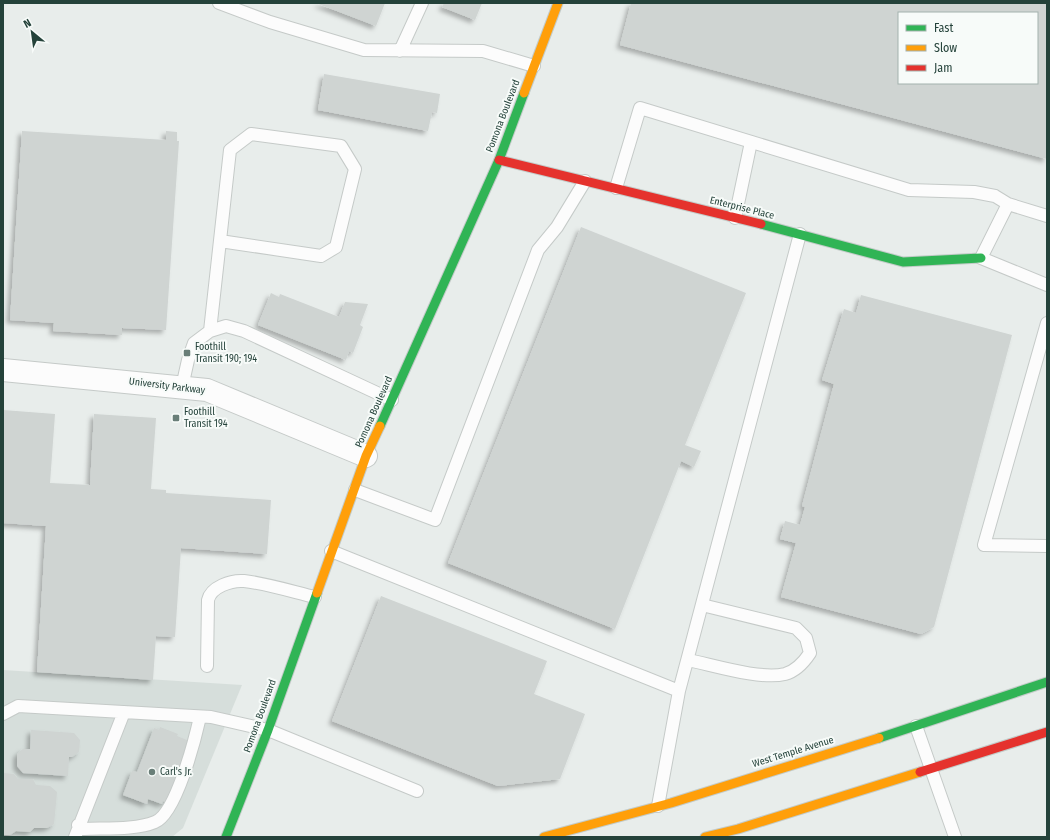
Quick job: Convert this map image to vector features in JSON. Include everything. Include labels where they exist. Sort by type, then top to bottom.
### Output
[{"type":"street","name":"Pomona Boulevard","points":[[226,837],[268,730],[366,456],[498,160],[558,3]]},
{"type":"street","name":"Enterprise Place","points":[[498,160],[800,234],[903,262],[981,258]]},
{"type":"street","name":"University Parkway","points":[[3,370],[207,390],[366,456]]},
{"type":"street","name":"West Temple Avenue","points":[[544,837],[658,806],[916,726],[1047,682]]},
{"type":"street","points":[[705,837],[738,829],[1047,732]]},
{"type":"lane","points":[[218,3],[270,22],[364,50],[484,51],[534,66]]},
{"type":"lane","points":[[400,50],[422,3]]},
{"type":"lane","points":[[616,188],[640,108],[910,190],[974,192],[995,196],[1008,204],[1047,216]]},
{"type":"lane","points":[[210,331],[230,150],[251,134],[341,146],[355,169],[336,247],[321,256],[220,241]]},
{"type":"lane","points":[[735,218],[751,142]]},
{"type":"lane","points":[[355,490],[435,520],[538,250],[557,227],[585,181]]},
{"type":"lane","points":[[1008,204],[981,258],[1047,285]]},
{"type":"lane","points":[[658,806],[679,691],[800,234]]},
{"type":"lane","points":[[1047,323],[984,545],[1047,546]]},
{"type":"lane","points":[[182,387],[188,360],[194,343],[210,331],[226,326],[244,331],[392,400]]},
{"type":"lane","points":[[331,551],[679,691]]},
{"type":"lane","points":[[207,666],[208,600],[210,593],[214,589],[243,581],[315,597]]},
{"type":"lane","points":[[688,660],[766,676],[786,674],[801,665],[810,653],[806,638],[796,628],[702,605]]},
{"type":"lane","points":[[3,714],[18,706],[211,717],[268,730],[417,791]]},
{"type":"lane","points":[[75,837],[78,825],[124,712]]},
{"type":"lane","points":[[78,825],[84,829],[137,826],[156,822],[172,803],[191,755],[200,717]]},
{"type":"lane","points":[[916,726],[955,837]]},
{"type":"shaded area","points":[[3,670],[242,685],[183,828],[172,837],[3,837]]},
{"type":"building","points":[[316,3],[385,3],[376,26]]},
{"type":"building","points":[[444,3],[482,3],[475,20],[442,7]]},
{"type":"building","points":[[631,3],[1047,3],[1047,159],[620,45]]},
{"type":"building","points":[[324,74],[440,94],[437,113],[432,112],[428,131],[318,110]]},
{"type":"building","points":[[22,131],[166,140],[166,131],[177,132],[177,141],[179,141],[166,330],[122,328],[122,335],[53,331],[54,323],[10,320]]},
{"type":"building","points":[[581,227],[746,293],[685,445],[701,451],[694,467],[681,461],[615,629],[448,563]]},
{"type":"building","points":[[271,293],[279,297],[280,294],[339,317],[345,302],[368,304],[360,325],[363,327],[353,353],[349,351],[346,360],[258,325]]},
{"type":"building","points":[[861,295],[1012,335],[934,627],[921,634],[781,597],[796,543],[780,539],[785,521],[800,525],[805,507],[802,506],[834,384],[822,380],[844,309],[856,313]]},
{"type":"building","points":[[3,410],[55,414],[50,483],[90,485],[94,414],[156,418],[151,489],[166,490],[166,493],[271,500],[267,554],[181,548],[175,637],[156,636],[153,680],[37,672],[46,526],[3,523]]},
{"type":"building","points":[[381,596],[547,661],[534,694],[585,714],[560,779],[498,786],[332,721]]},
{"type":"building","points":[[160,727],[178,734],[177,736],[192,744],[179,778],[176,777],[166,803],[163,801],[162,804],[148,799],[147,804],[123,795],[132,771],[137,772],[154,728],[159,730]]},
{"type":"building","points":[[31,730],[74,733],[80,740],[79,752],[72,757],[69,757],[68,776],[23,773],[17,766],[17,754],[23,749],[30,749]]},
{"type":"building","points":[[3,773],[14,774],[18,779],[33,779],[36,785],[50,786],[57,792],[54,824],[47,828],[34,828],[30,832],[16,831],[10,835],[3,835]]},
{"type":"traffic: fast","points":[[380,426],[499,160],[524,93]]},
{"type":"traffic: fast","points":[[761,224],[903,262],[981,258]]},
{"type":"traffic: fast","points":[[226,837],[268,730],[317,593]]},
{"type":"traffic: fast","points":[[879,738],[1047,682]]},
{"type":"traffic: slow","points":[[524,93],[558,3]]},
{"type":"traffic: slow","points":[[317,593],[366,456],[380,426]]},
{"type":"traffic: slow","points":[[544,837],[671,803],[879,738]]},
{"type":"traffic: slow","points":[[705,837],[738,829],[920,772]]},
{"type":"traffic: jam","points":[[499,160],[761,224]]},
{"type":"traffic: jam","points":[[920,772],[1047,732]]},
{"type":"place","name":"Foothill Transit 190; 194","points":[[187,353]]},
{"type":"place","name":"Foothill Transit 194","points":[[176,418]]},
{"type":"place","name":"Carl's Jr.","points":[[152,772]]}]
